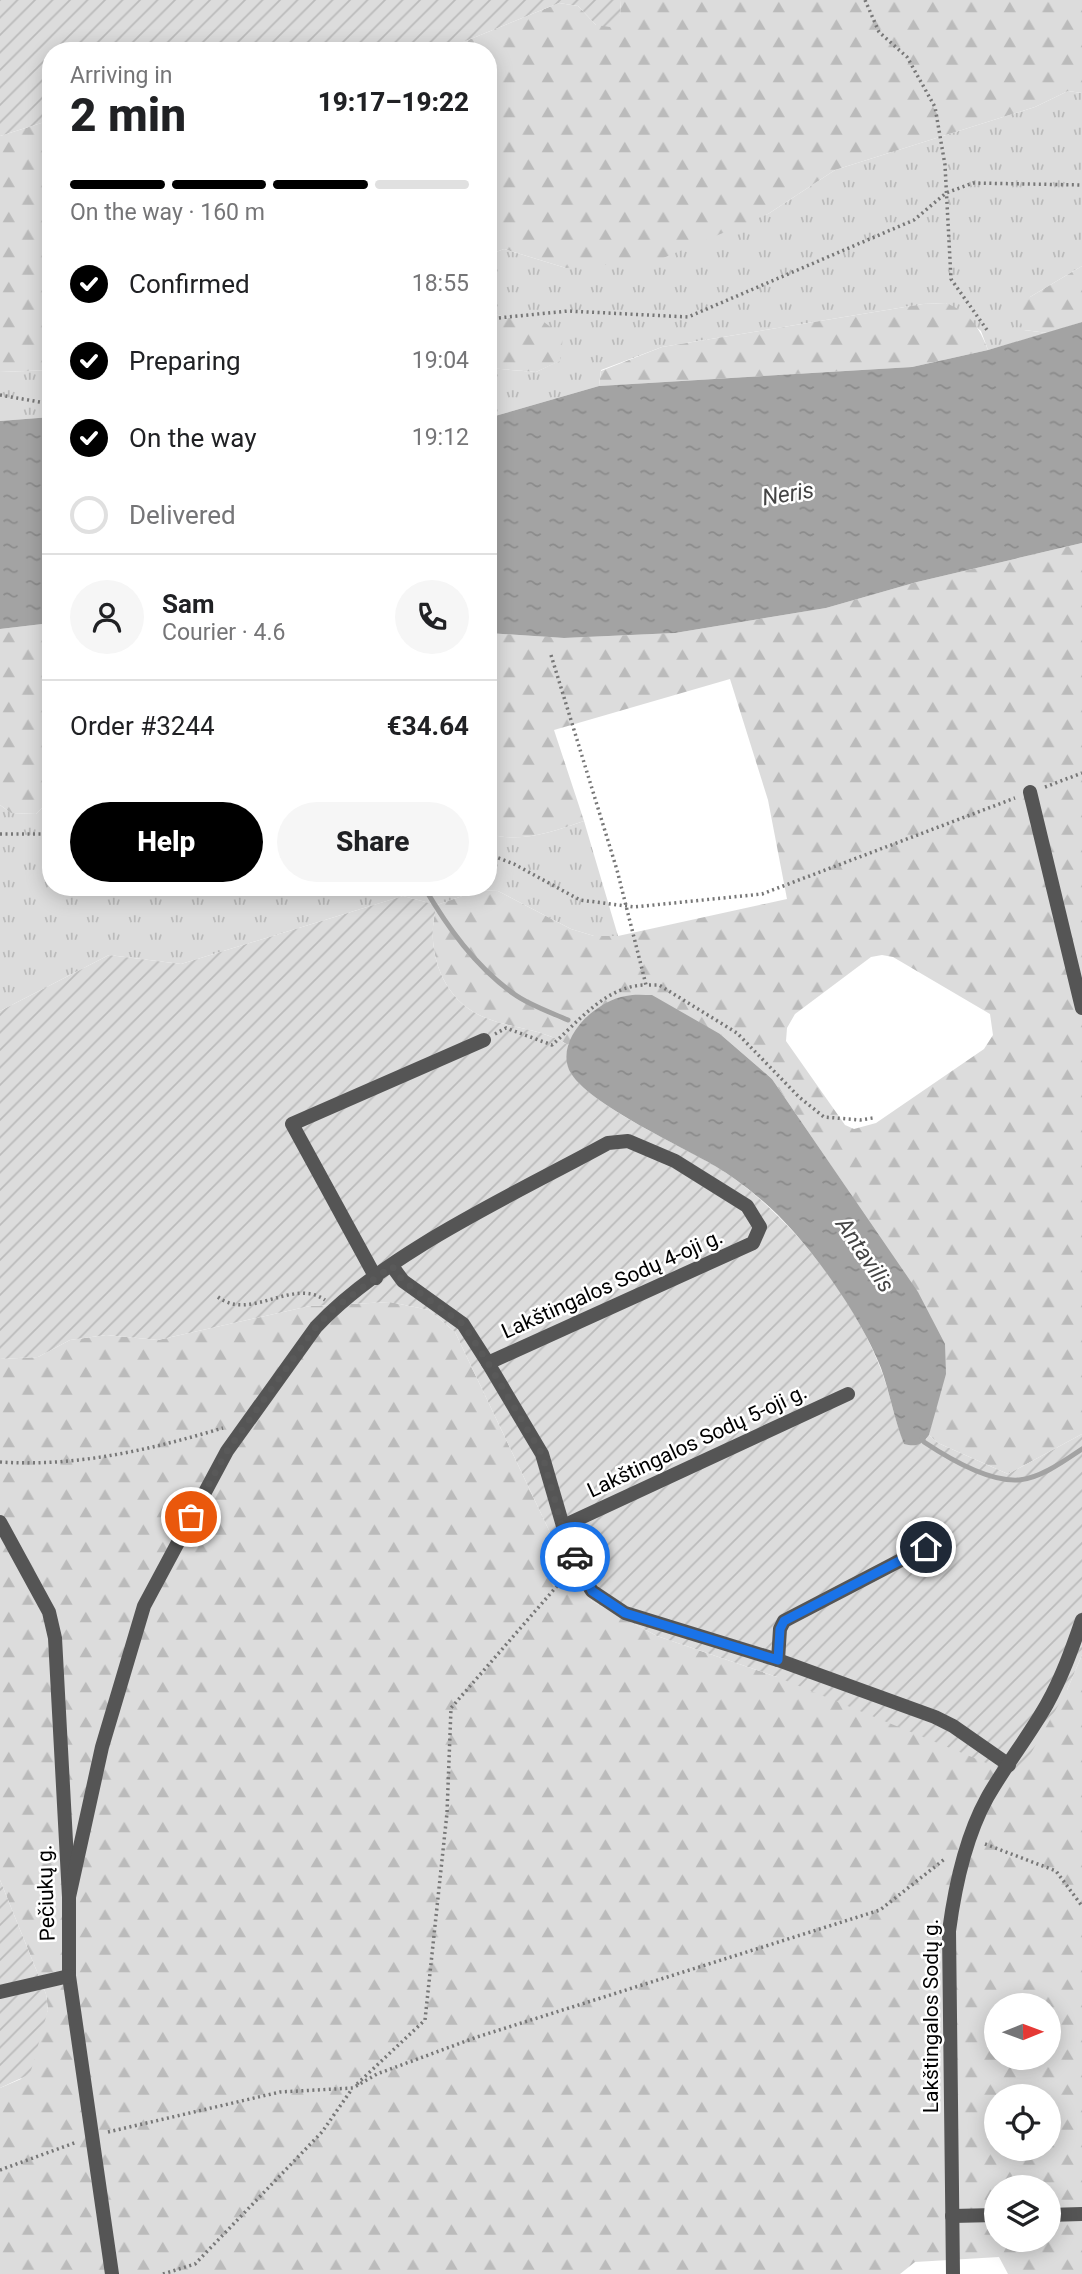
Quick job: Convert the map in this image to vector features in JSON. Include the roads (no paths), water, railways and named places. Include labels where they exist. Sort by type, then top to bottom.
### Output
[{"type":"street","points":[[1030,792],[1082,1009]]},
{"type":"street","points":[[376,1278],[292,1124],[484,1040]]},
{"type":"street","name":"Lakštingalos Sodų 4-oji g.","points":[[392,1266],[450,1229],[608,1143],[617,1141],[641,1144],[675,1161],[747,1206],[760,1227],[753,1243],[488,1363]]},
{"type":"street","points":[[69,1897],[102,1747],[144,1606],[227,1451],[316,1327],[333,1309],[392,1266],[403,1281],[463,1324],[488,1363],[542,1454],[562,1526],[583,1577],[592,1591],[625,1613],[778,1660],[935,1717],[953,1726],[1009,1765]]},
{"type":"street","name":"Lakštingalos Sodų 5-oji g.","points":[[562,1526],[848,1394]]},
{"type":"street","name":"Pečiukų g.","points":[[0,1522],[49,1612],[55,1638],[69,1897],[69,1976],[112,2274]]},
{"type":"street","points":[[778,1660],[780,1629],[784,1621],[926,1547]]},
{"type":"street","name":"Lakštingalos Sodų g.","points":[[953,2274],[949,1931],[954,1894],[970,1839],[987,1798],[1061,1677],[1082,1620]]},
{"type":"street","points":[[0,1992],[69,1976]]},
{"type":"street","points":[[1061,2215],[1082,2214]]},
{"type":"street","points":[[952,2216],[984,2216]]},
{"type":"water","name":"Neris","points":[[1082,322],[1082,543],[917,582],[826,608],[675,633],[564,638],[497,634],[497,415],[599,386],[912,367],[988,350]]},
{"type":"water","points":[[42,418],[42,624],[0,629],[0,421]]},
{"type":"water","points":[[632,995],[652,995],[720,1034],[772,1079],[918,1292],[945,1344],[946,1374],[929,1435],[921,1443],[904,1444],[872,1347],[845,1300],[793,1231],[775,1212],[732,1177],[634,1122],[591,1094],[576,1080],[568,1067],[566,1055],[569,1043],[583,1021],[593,1012],[615,999]]},
{"type":"waterway","name":"Antavilis","points":[[430,896],[475,959],[500,983],[520,998],[568,1020]]},
{"type":"waterway","name":"Antavilis","points":[[922,1438],[924,1442],[969,1468],[1007,1480],[1036,1476],[1082,1449]]}]
